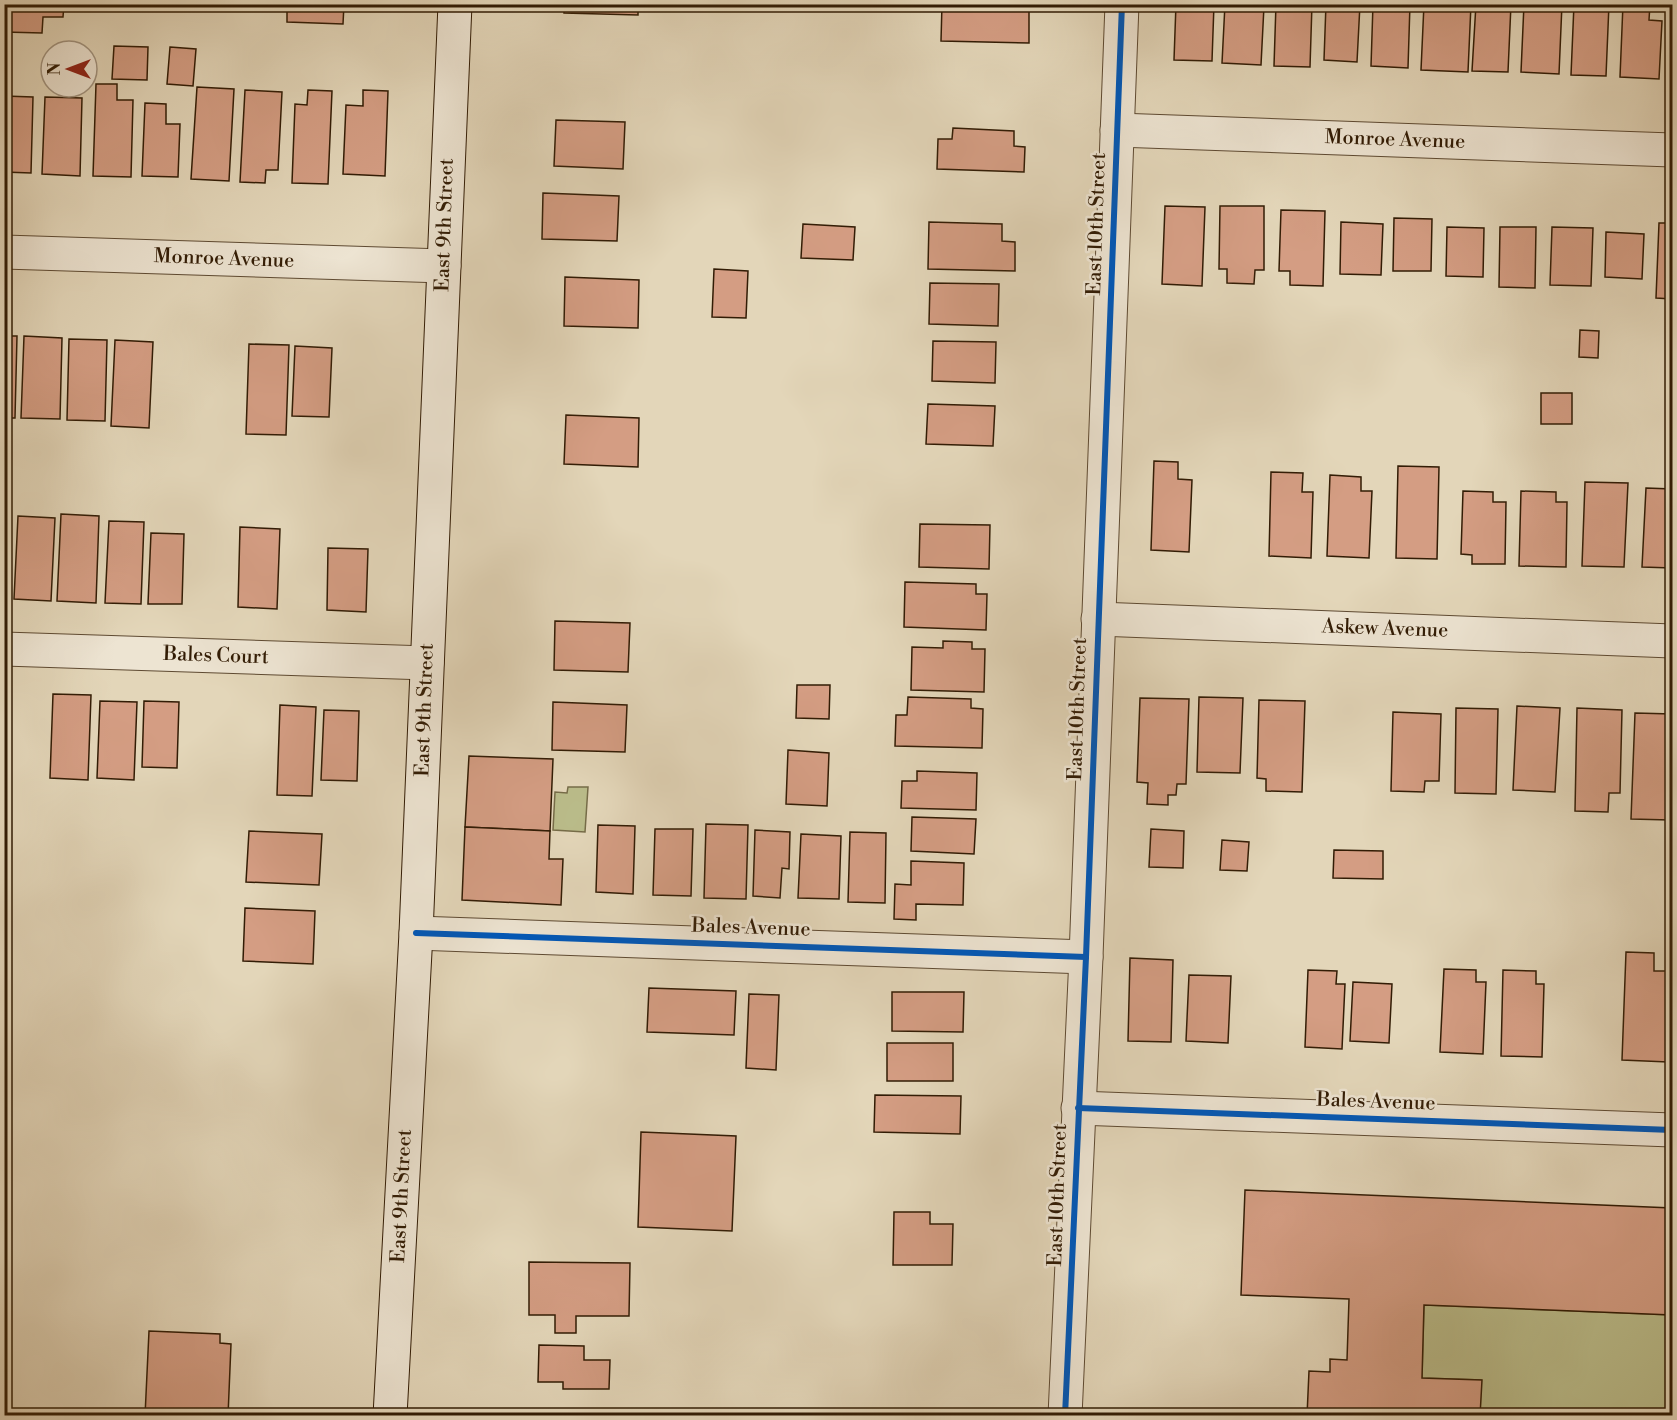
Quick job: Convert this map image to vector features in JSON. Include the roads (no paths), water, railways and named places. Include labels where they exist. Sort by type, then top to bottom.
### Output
[{"type":"street","name":"East 9th Street","points":[[390,1416],[416,933],[455,4]]},
{"type":"street","name":"East 10th Street","points":[[1065,1416],[1086,957],[1122,4]]},
{"type":"street","name":"Monroe Avenue","points":[[1117,130],[1672,150]]},
{"type":"street","name":"Monroe Avenue","points":[[4,252],[444,266]]},
{"type":"street","name":"Askew Avenue","points":[[1098,619],[1672,640]]},
{"type":"street","name":"Bales Court","points":[[4,649],[427,663]]},
{"type":"street","name":"Bales Avenue","points":[[416,933],[1086,957]]},
{"type":"street","name":"Bales Avenue","points":[[1078,1108],[1672,1130]]}]
